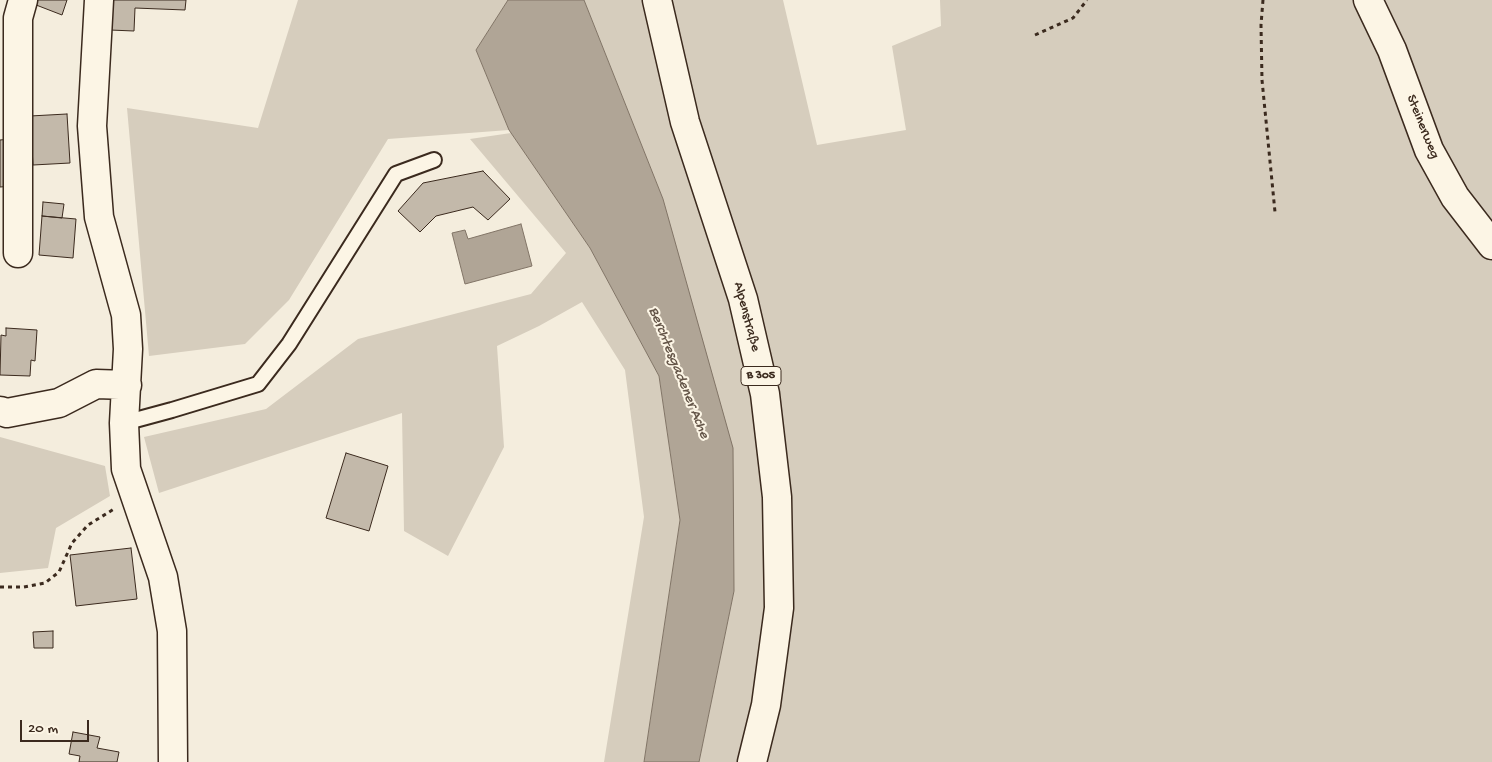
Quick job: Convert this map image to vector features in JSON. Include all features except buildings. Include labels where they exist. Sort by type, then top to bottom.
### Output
[{"type":"street","points":[[18,253],[18,18],[23,0]]},
{"type":"street","points":[[99,0],[92,126],[99,217],[126,315],[128,349],[124,423],[126,469],[164,577],[172,632],[173,762]]},
{"type":"street","name":"Alpenstraße","points":[[657,0],[685,122],[743,299],[766,394],[777,497],[779,608],[766,705],[752,762]]},
{"type":"street","name":"Steinerweg","points":[[1368,0],[1392,50],[1428,150],[1455,196],[1492,245]]},
{"type":"street","points":[[0,411],[7,413],[59,404],[96,384],[127,385]]},
{"type":"lane","points":[[124,423],[258,384],[289,344],[396,174],[434,160]]},
{"type":"path","points":[[1035,34],[1073,18],[1087,0]]},
{"type":"path","points":[[1263,0],[1262,80],[1275,212]]},
{"type":"path","points":[[0,587],[24,587],[44,583],[59,572],[72,543],[88,525],[112,510],[137,501]]},
{"type":"shaded area","points":[[298,0],[508,0],[476,50],[509,130],[388,139],[289,300],[245,344],[149,356],[127,108],[258,128]]},
{"type":"shaded area","points":[[584,0],[783,0],[817,145],[906,130],[892,46],[941,26],[940,0],[1492,0],[1492,762],[699,762],[734,591],[663,199]]},
{"type":"shaded area","points":[[511,133],[590,248],[659,376],[680,520],[644,762],[604,762],[644,517],[625,370],[582,302],[539,326],[497,346],[504,447],[448,556],[404,531],[402,413],[159,493],[144,437],[266,409],[358,339],[531,294],[566,253],[470,139]]},
{"type":"shaded area","points":[[0,437],[105,466],[110,496],[56,528],[48,568],[0,573]]},
{"type":"water","name":"Berchtesgadener Ache","points":[[508,0],[584,0],[663,199],[733,448],[734,591],[699,762],[644,762],[680,520],[659,376],[590,248],[509,130],[476,50]]},
{"type":"water","points":[[521,224],[532,266],[465,284],[452,233],[465,230],[468,239]]}]
